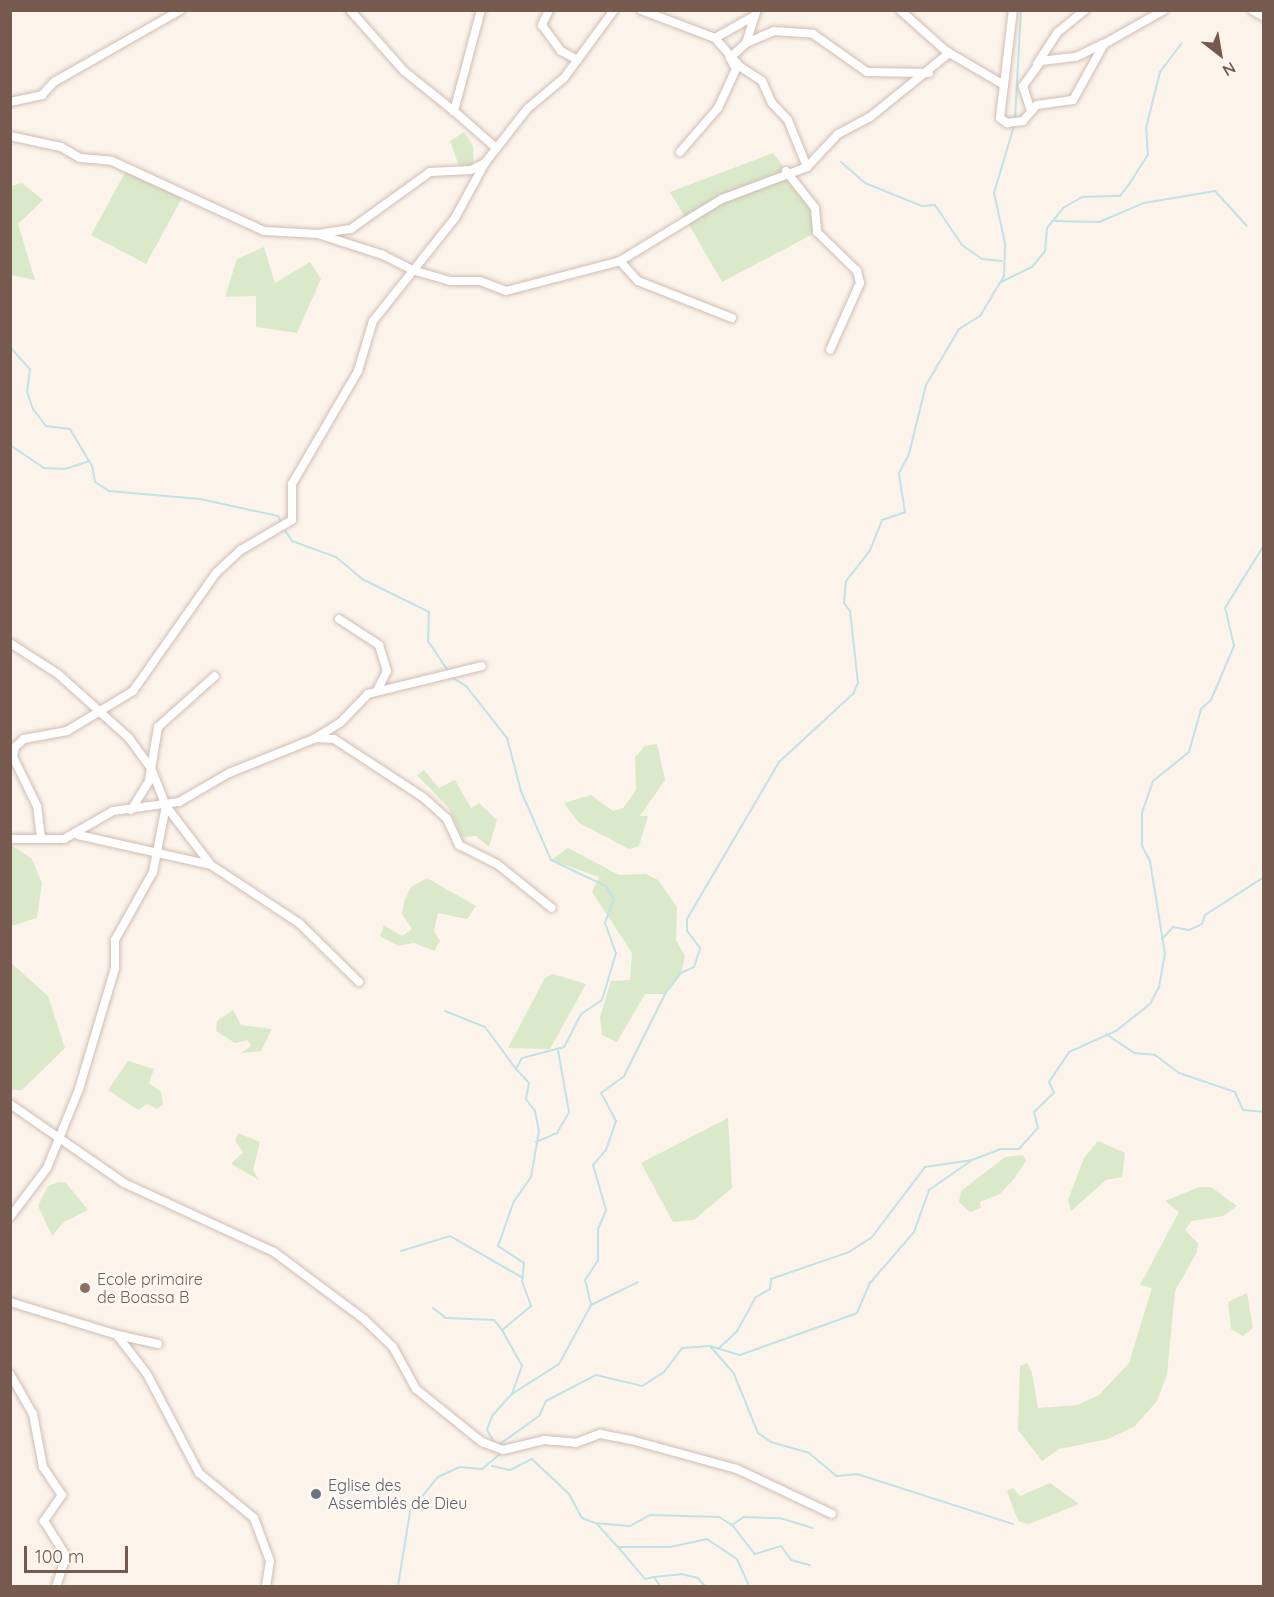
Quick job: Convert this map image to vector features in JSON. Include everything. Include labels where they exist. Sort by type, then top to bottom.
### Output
[{"type":"street","points":[[10,102],[42,95],[54,82],[181,10]]},
{"type":"street","points":[[350,10],[404,71],[496,148]]},
{"type":"street","points":[[454,111],[481,10]]},
{"type":"street","points":[[549,10],[542,25],[561,51],[578,60]]},
{"type":"street","points":[[41,838],[37,806],[13,757],[15,747],[24,739],[67,730],[144,680],[169,634],[228,560],[295,516],[292,484],[303,460],[358,371],[373,321],[455,218],[484,163],[527,109],[578,60],[614,10]]},
{"type":"street","points":[[641,10],[715,38],[736,69],[718,108],[680,152]]},
{"type":"street","points":[[900,10],[949,53],[1004,85]]},
{"type":"street","points":[[1012,10],[1002,121],[1019,123],[1031,111],[1073,100],[1104,44]]},
{"type":"street","points":[[1031,111],[1023,86],[1058,32],[1085,10]]},
{"type":"street","points":[[1037,66],[1104,44],[1164,10]]},
{"type":"street","points":[[1252,10],[1263,17]]},
{"type":"street","points":[[715,38],[756,14]]},
{"type":"street","points":[[746,44],[756,14]]},
{"type":"street","points":[[730,58],[746,44],[774,31],[813,34],[867,72],[929,73]]},
{"type":"street","points":[[10,136],[62,147],[80,158],[112,161],[264,231],[318,234],[383,255],[412,270],[450,281],[480,281],[506,291],[620,261],[722,200],[786,171],[807,167],[838,134],[929,73],[949,53]]},
{"type":"street","points":[[730,58],[762,81],[772,103],[788,120],[807,167]]},
{"type":"street","points":[[318,234],[357,226],[430,172],[471,170],[484,163]]},
{"type":"street","points":[[786,171],[815,208],[817,232],[857,271],[860,283],[830,350]]},
{"type":"street","points":[[620,261],[638,281],[732,318]]},
{"type":"street","points":[[339,619],[380,645],[387,671],[377,691]]},
{"type":"street","points":[[10,642],[58,674],[129,738],[151,768],[166,806],[211,865]]},
{"type":"street","points":[[78,835],[107,813],[166,806],[316,738],[377,691],[482,666]]},
{"type":"street","points":[[131,810],[142,798],[162,721],[215,676]]},
{"type":"street","points":[[316,738],[334,739],[415,792],[447,819],[459,845],[497,864],[552,908]]},
{"type":"street","points":[[10,1217],[35,1189],[97,1038],[115,968],[115,940],[147,886],[158,850],[166,806]]},
{"type":"street","points":[[10,839],[78,835],[158,850],[211,865],[299,923],[359,982]]},
{"type":"street","points":[[10,1104],[178,1213],[248,1236],[274,1252],[364,1319],[393,1347],[416,1389],[482,1442],[504,1450],[544,1440],[576,1443],[600,1434],[631,1440],[737,1469],[832,1514]]},
{"type":"street","points":[[10,1302],[117,1335],[158,1344]]},
{"type":"street","points":[[117,1335],[147,1374],[199,1473],[254,1518],[270,1560],[266,1587]]},
{"type":"street","points":[[10,1374],[33,1414],[43,1467],[62,1495],[44,1521],[66,1556],[56,1587]]},
{"type":"green space","points":[[464,132],[473,146],[474,165],[459,166],[450,141]]},
{"type":"green space","points":[[773,153],[815,208],[817,232],[722,282],[670,192]]},
{"type":"green space","points":[[127,169],[182,198],[146,264],[91,235]]},
{"type":"green space","points":[[22,183],[43,200],[18,224],[35,280],[11,275],[11,186]]},
{"type":"green space","points":[[264,247],[275,283],[310,262],[321,279],[297,333],[256,327],[256,296],[225,297],[237,259]]},
{"type":"green space","points":[[657,744],[665,780],[640,816],[648,816],[639,846],[629,849],[579,823],[564,803],[591,795],[613,811],[623,808],[636,790],[635,757],[645,746]]},
{"type":"green space","points":[[424,770],[439,788],[455,780],[471,808],[479,803],[497,820],[489,847],[476,836],[462,837],[448,807],[417,775]]},
{"type":"green space","points":[[11,845],[32,859],[42,883],[37,918],[11,926]]},
{"type":"green space","points":[[568,848],[619,875],[646,874],[658,880],[677,907],[676,940],[685,956],[681,973],[665,994],[645,994],[617,1042],[602,1035],[600,1017],[611,981],[630,980],[632,953],[592,892],[599,877],[551,860]]},
{"type":"green space","points":[[427,878],[476,906],[467,919],[438,913],[434,931],[440,941],[434,951],[414,943],[398,946],[380,936],[384,925],[402,936],[412,929],[402,914],[404,902],[411,887]]},
{"type":"green space","points":[[10,962],[48,996],[65,1048],[22,1090],[11,1090]]},
{"type":"green space","points":[[553,974],[586,984],[550,1049],[508,1048],[545,978]]},
{"type":"green space","points":[[233,1010],[241,1025],[272,1029],[261,1051],[241,1053],[251,1046],[248,1040],[235,1043],[216,1031],[217,1021]]},
{"type":"green space","points":[[128,1061],[154,1069],[149,1083],[161,1092],[163,1104],[157,1109],[147,1104],[138,1110],[108,1090]]},
{"type":"green space","points":[[728,1118],[732,1188],[694,1220],[673,1222],[641,1163]]},
{"type":"green space","points":[[238,1133],[260,1142],[253,1170],[259,1180],[231,1164],[243,1152],[235,1141]]},
{"type":"green space","points":[[1098,1141],[1125,1153],[1122,1177],[1106,1180],[1071,1211],[1068,1200],[1084,1158]]},
{"type":"green space","points":[[1023,1155],[1026,1161],[1013,1180],[1000,1194],[980,1202],[981,1208],[970,1212],[959,1202],[961,1191],[1005,1157]]},
{"type":"green space","points":[[58,1182],[66,1183],[88,1210],[64,1222],[52,1236],[38,1206],[48,1186]]},
{"type":"green space","points":[[1199,1187],[1211,1187],[1237,1206],[1223,1216],[1192,1221],[1185,1230],[1198,1243],[1197,1252],[1175,1291],[1167,1375],[1157,1401],[1135,1426],[1108,1439],[1059,1449],[1042,1461],[1018,1430],[1020,1366],[1027,1363],[1032,1373],[1038,1408],[1078,1405],[1099,1395],[1129,1363],[1152,1288],[1140,1285],[1179,1212],[1165,1201]]},
{"type":"green space","points":[[1247,1293],[1253,1328],[1243,1336],[1231,1329],[1228,1302]]},
{"type":"green space","points":[[1050,1483],[1079,1504],[1029,1524],[1018,1521],[1007,1491],[1013,1488],[1020,1496]]},
{"type":"waterway","points":[[1015,120],[1021,10]]},
{"type":"waterway","points":[[1001,282],[1032,267],[1045,251],[1047,228],[1063,208],[1082,197],[1120,196],[1130,183],[1148,154],[1146,128],[1160,72],[1182,43]]},
{"type":"waterway","points":[[495,1443],[487,1430],[492,1416],[512,1394],[559,1364],[591,1305],[585,1280],[598,1261],[598,1229],[606,1210],[593,1165],[606,1150],[616,1121],[601,1093],[624,1076],[665,994],[681,973],[694,967],[700,948],[687,931],[687,919],[779,762],[853,694],[858,683],[850,611],[844,603],[846,581],[870,550],[882,520],[905,512],[899,473],[909,454],[926,385],[959,329],[980,316],[1004,276],[1005,243],[994,193],[1014,126]]},
{"type":"waterway","points":[[841,162],[865,183],[922,206],[935,205],[962,245],[982,259],[1002,261]]},
{"type":"waterway","points":[[1054,221],[1099,222],[1144,203],[1215,191],[1247,226]]},
{"type":"waterway","points":[[10,347],[30,369],[27,392],[33,409],[46,426],[70,429],[92,466],[95,482],[109,491],[200,499],[278,516],[282,524]]},
{"type":"waterway","points":[[10,445],[44,468],[65,469],[89,461]]},
{"type":"waterway","points":[[284,529],[292,541],[336,557],[362,579],[429,612],[428,641],[448,671]]},
{"type":"waterway","points":[[497,1446],[539,1416],[546,1401],[596,1375],[642,1386],[664,1372],[682,1348],[710,1346],[740,1355],[857,1313],[870,1283],[914,1232],[929,1190],[972,1160],[1000,1149],[1019,1149],[1038,1128],[1034,1112],[1054,1093],[1049,1082],[1069,1052],[1116,1031],[1150,1004],[1159,987],[1165,954],[1150,861],[1142,846],[1142,813],[1153,781],[1189,752],[1201,709],[1211,700],[1234,646],[1225,608],[1264,545]]},
{"type":"waterway","points":[[450,676],[466,686],[507,738],[521,791],[551,860],[606,886],[614,899],[605,923],[616,953],[602,1000],[581,1014],[564,1047],[522,1058],[516,1069],[529,1083],[526,1099],[535,1111],[539,1131],[531,1177],[514,1201],[498,1246],[524,1263],[522,1281],[531,1306],[502,1330],[522,1366],[512,1394]]},
{"type":"waterway","points":[[1162,939],[1173,927],[1189,930],[1202,924],[1205,915],[1264,877]]},
{"type":"waterway","points":[[445,1011],[485,1027],[516,1069]]},
{"type":"waterway","points":[[1106,1034],[1134,1053],[1155,1055],[1179,1073],[1235,1092],[1243,1110],[1264,1112]]},
{"type":"waterway","points":[[536,1142],[557,1133],[569,1112],[558,1050]]},
{"type":"waterway","points":[[718,1349],[737,1331],[756,1297],[770,1289],[771,1279],[849,1252],[872,1237],[925,1167],[972,1160]]},
{"type":"waterway","points":[[401,1251],[450,1236],[523,1278]]},
{"type":"waterway","points":[[591,1305],[638,1282]]},
{"type":"waterway","points":[[433,1308],[446,1318],[494,1320],[502,1330]]},
{"type":"waterway","points":[[710,1346],[734,1374],[758,1433],[771,1442],[809,1453],[836,1476],[857,1474],[1013,1524]]},
{"type":"waterway","points":[[398,1586],[412,1500],[420,1499],[438,1477],[459,1467],[482,1469],[501,1453]]},
{"type":"waterway","points":[[492,1466],[510,1470],[532,1459],[569,1494],[582,1518],[595,1523],[630,1526],[650,1515],[719,1517],[732,1525],[744,1517],[780,1518],[812,1528]]},
{"type":"waterway","points":[[597,1524],[618,1547],[670,1547],[707,1539],[737,1559],[749,1586]]},
{"type":"waterway","points":[[732,1525],[755,1554],[781,1546],[791,1560],[810,1565]]},
{"type":"waterway","points":[[618,1547],[645,1579],[654,1577],[660,1586]]},
{"type":"waterway","points":[[654,1577],[681,1574],[698,1578],[705,1586]]},
{"type":"place","name":"Ecole primaire de Boassa B","points":[[85,1288]]},
{"type":"place","name":"Eglise des Assemblés de Dieu","points":[[316,1494]]}]
